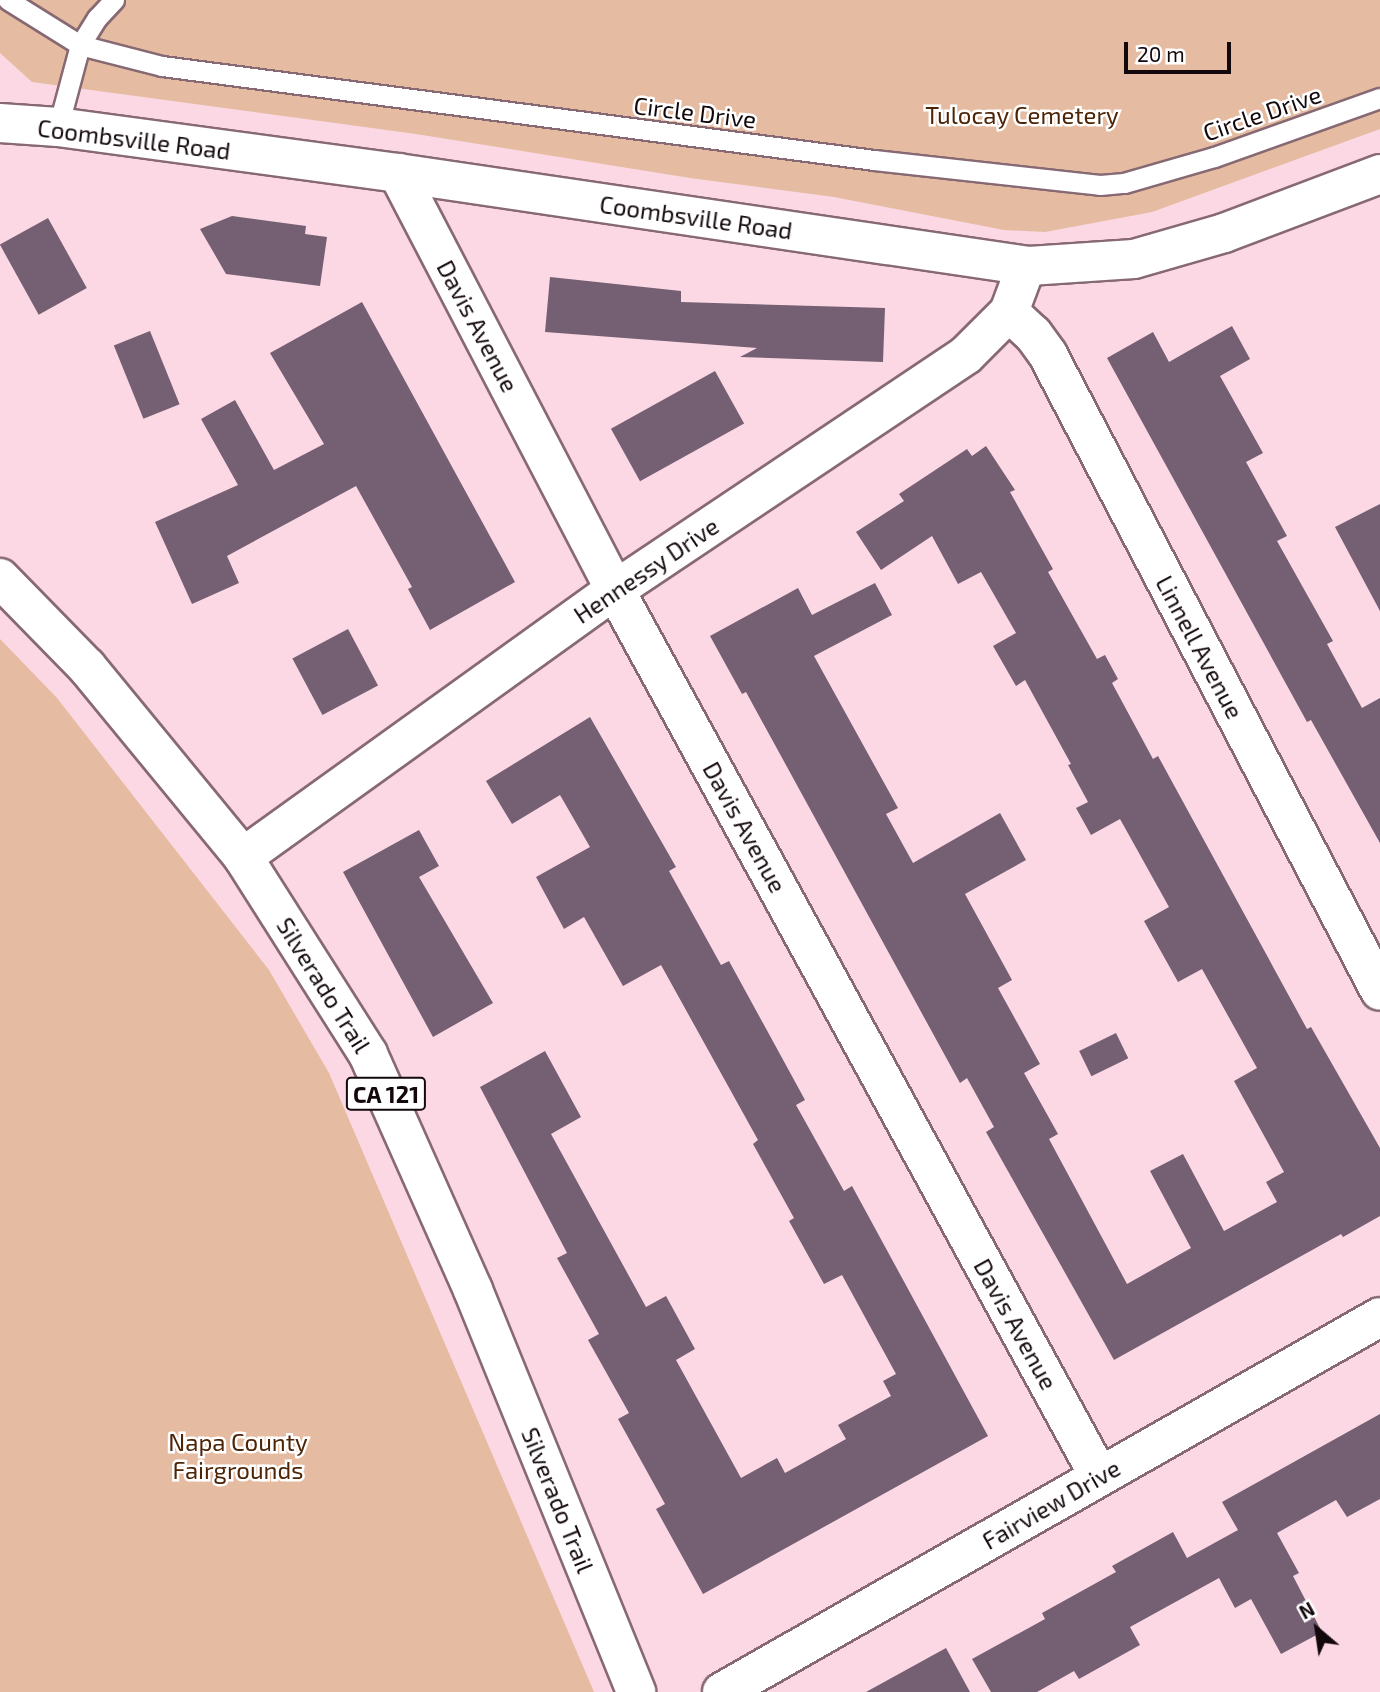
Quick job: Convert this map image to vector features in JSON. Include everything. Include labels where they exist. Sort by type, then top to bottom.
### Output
[{"type":"street","name":"Coombsville Road","points":[[0,123],[58,127],[398,173],[1026,266],[1134,259],[1224,233],[1380,174]]},
{"type":"street","name":"Davis Avenue","points":[[398,173],[615,590],[1099,1476]]},
{"type":"street","name":"Hennessy Drive","points":[[243,857],[615,590],[966,355],[1009,312],[1026,266]]},
{"type":"street","name":"Linnell Avenue","points":[[1009,312],[1033,334],[1048,355],[1380,991]]},
{"type":"street","name":"Silverado Trail","points":[[0,578],[87,667],[243,857],[368,1054],[473,1290],[636,1692]]},
{"type":"street","name":"Fairview Drive","points":[[722,1692],[1380,1317]]},
{"type":"lane","name":"Circle Drive","points":[[8,0],[80,45],[162,66],[874,160],[1100,185],[1124,183],[1214,157],[1380,98]]},
{"type":"lane","points":[[58,127],[80,45],[97,18],[114,0]]},
{"type":"green space","name":"Tulocay Cemetery","points":[[0,0],[1380,0],[1380,129],[1152,212],[1045,232],[1004,230],[834,197],[690,178],[416,134],[32,82],[0,53]]},
{"type":"green space","name":"Napa County Fairgrounds","points":[[0,639],[57,698],[269,970],[329,1073],[594,1692],[0,1692]]},
{"type":"building","points":[[232,216],[306,226],[305,234],[327,237],[320,286],[226,274],[200,229]]},
{"type":"building","points":[[48,218],[87,288],[39,315],[0,245]]},
{"type":"building","points":[[550,277],[681,291],[681,302],[885,308],[883,362],[740,357],[757,348],[545,332]]},
{"type":"building","points":[[362,302],[515,582],[430,630],[408,589],[412,587],[356,486],[227,556],[239,583],[192,604],[155,522],[238,485],[201,419],[235,400],[274,470],[324,444],[270,353]]},
{"type":"building","points":[[1232,326],[1250,359],[1220,376],[1263,453],[1246,462],[1287,536],[1277,541],[1333,641],[1327,644],[1362,708],[1380,698],[1380,843],[1311,720],[1307,722],[1107,358],[1153,332],[1169,362]]},
{"type":"building","points":[[150,331],[180,404],[143,419],[114,346]]},
{"type":"building","points":[[715,371],[744,423],[640,481],[611,429]]},
{"type":"building","points":[[986,446],[1015,490],[1010,492],[1053,569],[1048,572],[1097,659],[1105,655],[1118,679],[1112,683],[1153,759],[1158,756],[1307,1029],[1311,1027],[1380,1148],[1380,1216],[1343,1237],[1341,1234],[1114,1360],[986,1132],[994,1127],[967,1078],[960,1083],[746,692],[742,694],[710,636],[798,588],[812,615],[875,583],[892,615],[814,656],[898,808],[886,814],[913,863],[1000,813],[1026,860],[965,894],[1012,980],[998,988],[1040,1064],[1024,1073],[1058,1134],[1049,1139],[1127,1284],[1191,1248],[1150,1171],[1183,1154],[1224,1231],[1277,1202],[1266,1182],[1284,1172],[1234,1081],[1257,1068],[1202,969],[1178,982],[1144,921],[1169,907],[1120,819],[1091,835],[1076,808],[1088,802],[1068,765],[1071,764],[1025,680],[1016,686],[993,646],[1016,633],[981,572],[958,584],[932,536],[881,570],[856,532],[904,501],[899,494],[967,449],[972,456]]},
{"type":"building","points":[[1380,504],[1380,611],[1335,527]]},
{"type":"building","points":[[348,629],[378,686],[322,715],[292,659]]},
{"type":"building","points":[[590,717],[676,867],[669,871],[721,965],[729,961],[805,1100],[796,1105],[844,1191],[852,1186],[988,1436],[703,1594],[656,1509],[665,1504],[618,1419],[629,1413],[588,1340],[599,1334],[557,1258],[567,1253],[480,1087],[545,1051],[581,1117],[551,1134],[646,1307],[666,1296],[695,1349],[676,1360],[741,1478],[777,1458],[785,1473],[846,1439],[838,1425],[891,1396],[883,1381],[896,1374],[842,1275],[824,1284],[789,1221],[794,1218],[753,1144],[758,1140],[661,965],[623,986],[584,917],[564,929],[536,877],[590,847],[560,795],[512,824],[486,781]]},
{"type":"building","points":[[419,830],[439,866],[419,877],[493,1003],[433,1037],[343,872]]},
{"type":"building","points":[[1116,1033],[1128,1058],[1091,1076],[1079,1051]]},
{"type":"building","points":[[1380,1414],[1380,1499],[1347,1517],[1336,1500],[1277,1533],[1299,1573],[1293,1576],[1322,1632],[1281,1654],[1251,1599],[1235,1608],[1219,1578],[1130,1627],[1140,1645],[1079,1679],[1074,1671],[1037,1692],[991,1692],[972,1659],[1045,1619],[1042,1613],[1116,1572],[1112,1566],[1173,1532],[1187,1558],[1238,1530],[1222,1502]]},
{"type":"building","points":[[946,1648],[970,1692],[866,1692]]}]
